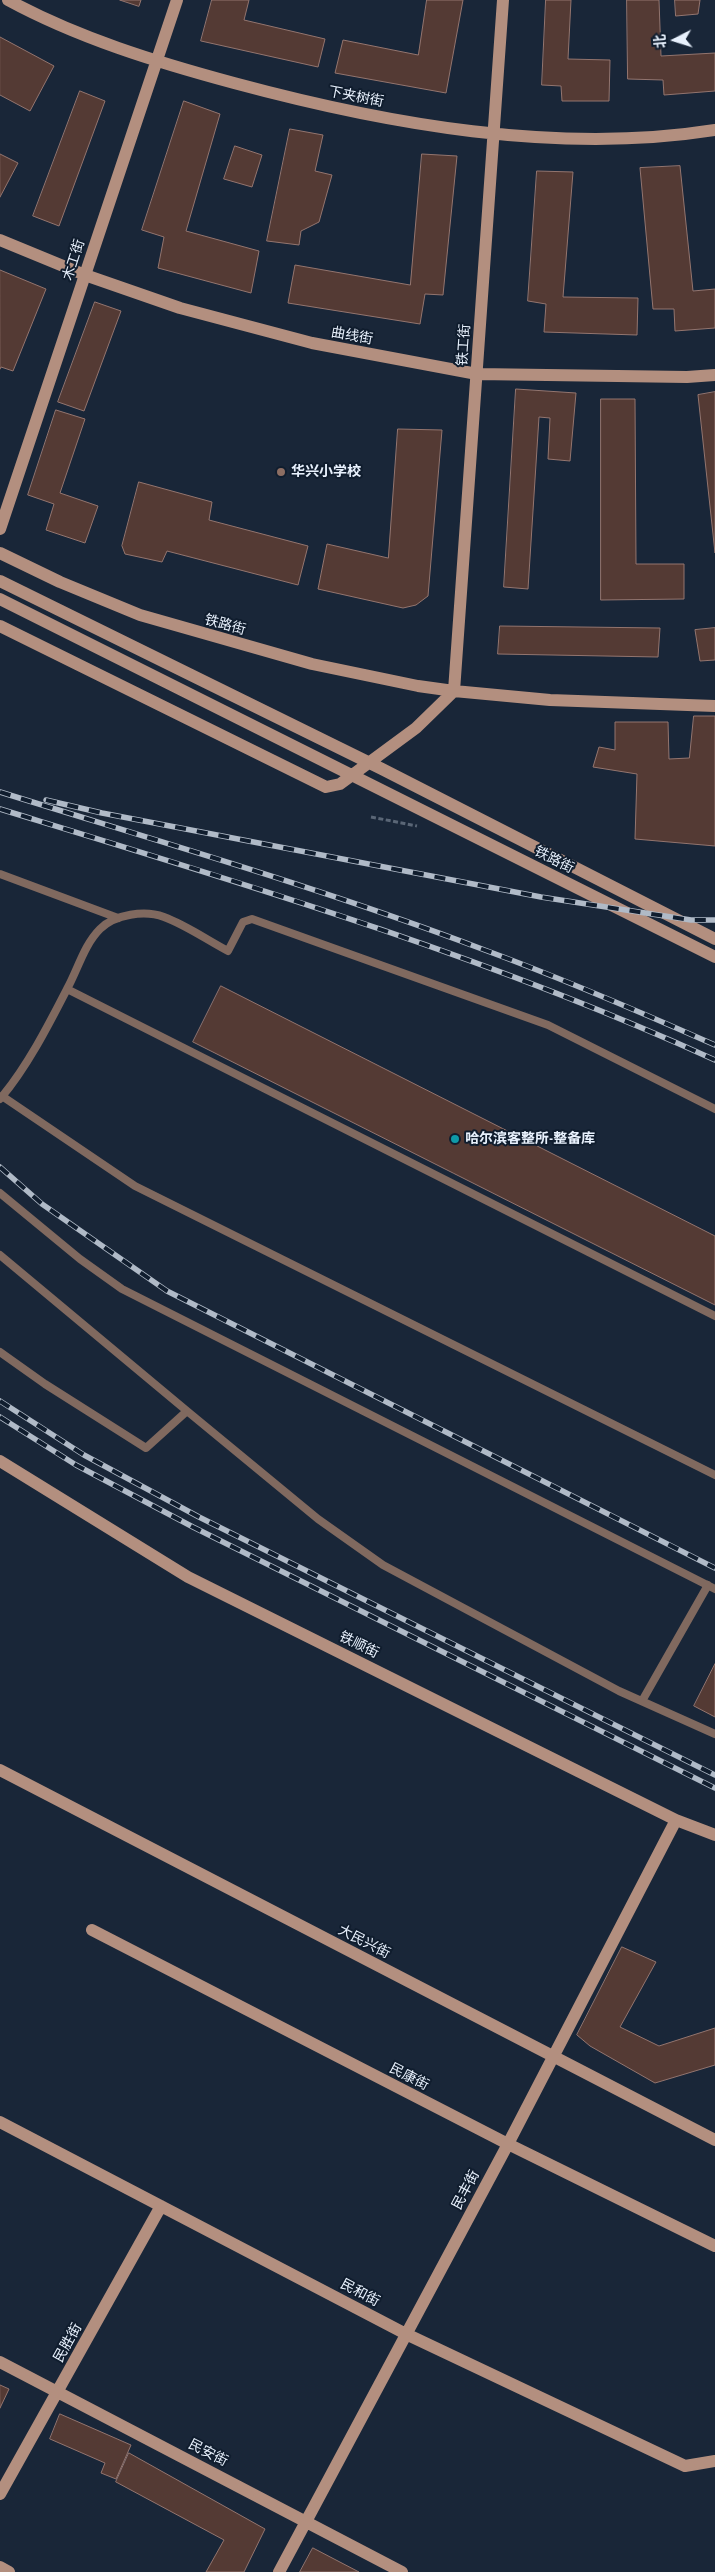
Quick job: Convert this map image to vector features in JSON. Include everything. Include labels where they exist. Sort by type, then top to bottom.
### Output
[{"type":"street","name":"下夹树街","points":[[8,0],[42,18],[156,62],[299,100],[420,125],[494,133],[604,138],[681,135],[715,130]]},
{"type":"street","name":"木工街","points":[[0,529],[176,0]]},
{"type":"street","name":"铁工街","points":[[454,691],[503,0]]},
{"type":"street","name":"曲线街","points":[[0,240],[85,275],[180,308],[312,343],[476,374],[687,377],[715,374]]},
{"type":"street","name":"铁路街","points":[[0,552],[60,582],[140,615],[312,664],[418,686],[454,691],[560,700],[715,706]]},
{"type":"street","points":[[0,581],[382,769],[715,939]]},
{"type":"street","name":"铁路街","points":[[0,600],[715,957]]},
{"type":"street","points":[[0,626],[326,787],[340,784],[416,728],[454,691]]},
{"type":"street","name":"铁顺街","points":[[0,1461],[188,1577],[676,1820],[715,1835]]},
{"type":"street","name":"大民兴街","points":[[0,1770],[715,2140]]},
{"type":"street","name":"民丰街","points":[[279,2572],[508,2144],[676,1820]]},
{"type":"street","name":"民康街","points":[[92,1930],[508,2144],[715,2246]]},
{"type":"street","name":"民和街","points":[[0,2122],[406,2334],[685,2466],[715,2461]]},
{"type":"street","name":"民胜街","points":[[0,2494],[161,2206]]},
{"type":"street","name":"民安街","points":[[0,2362],[306,2520],[402,2572]]},
{"type":"street","points":[[0,2567],[9,2572]]},
{"type":"lane","points":[[0,874],[118,918]]},
{"type":"lane","points":[[715,1110],[548,1025],[252,919],[243,922],[228,951],[163,917],[140,914],[118,918],[100,928],[88,944],[67,989],[23,1068],[1,1098],[135,1186],[715,1475]]},
{"type":"lane","points":[[67,989],[715,1316]]},
{"type":"lane","points":[[0,1193],[80,1260],[122,1289],[711,1587],[642,1701]]},
{"type":"lane","points":[[0,1255],[318,1520],[383,1565],[642,1701],[715,1734]]},
{"type":"lane","points":[[0,1352],[45,1384],[146,1448],[187,1411]]},
{"type":"path","points":[[372,817],[422,827]]},
{"type":"building","points":[[120,0],[141,0],[139,6]]},
{"type":"building","points":[[212,0],[249,0],[244,20],[325,39],[318,67],[201,41]]},
{"type":"building","points":[[427,0],[463,0],[446,93],[335,73],[343,40],[418,55]]},
{"type":"building","points":[[546,0],[571,0],[568,59],[610,60],[609,101],[562,101],[561,86],[542,85]]},
{"type":"building","points":[[627,0],[659,0],[661,56],[715,53],[715,91],[664,95],[663,80],[628,79]]},
{"type":"building","points":[[675,0],[700,0],[698,14],[676,16]]},
{"type":"building","points":[[0,37],[54,66],[30,111],[0,95]]},
{"type":"building","points":[[80,91],[105,101],[59,226],[33,216]]},
{"type":"building","points":[[184,101],[220,114],[186,231],[259,251],[251,293],[158,268],[164,237],[142,230]]},
{"type":"building","points":[[290,129],[323,135],[315,171],[332,175],[319,222],[301,231],[299,245],[267,241]]},
{"type":"building","points":[[235,146],[262,155],[252,187],[224,179]]},
{"type":"building","points":[[0,154],[18,163],[0,197]]},
{"type":"building","points":[[422,154],[457,156],[443,295],[425,294],[420,324],[288,303],[295,265],[410,285]]},
{"type":"building","points":[[680,166],[693,291],[715,289],[715,328],[675,331],[674,309],[653,309],[640,168]]},
{"type":"building","points":[[537,171],[573,172],[563,297],[638,298],[637,335],[544,332],[546,304],[528,301]]},
{"type":"building","points":[[0,270],[46,289],[13,371],[1,367],[0,369]]},
{"type":"building","points":[[95,302],[121,311],[84,411],[58,402]]},
{"type":"building","points":[[516,389],[576,393],[570,461],[548,459],[550,418],[539,417],[528,589],[504,587]]},
{"type":"building","points":[[715,392],[715,553],[698,395]]},
{"type":"building","points":[[601,399],[635,399],[636,564],[684,564],[684,599],[601,600]]},
{"type":"building","points":[[56,410],[85,419],[60,493],[98,506],[85,543],[46,530],[54,504],[28,495]]},
{"type":"building","points":[[398,429],[442,430],[428,596],[416,605],[403,608],[318,589],[327,544],[388,558]]},
{"type":"building","points":[[139,482],[212,502],[209,520],[308,546],[298,585],[167,551],[162,562],[125,554],[122,546]]},
{"type":"building","points":[[500,626],[660,628],[658,657],[498,654]]},
{"type":"building","points":[[715,628],[715,660],[700,661],[695,630]]},
{"type":"building","points":[[694,716],[715,716],[715,846],[635,839],[637,774],[593,767],[599,747],[615,750],[615,722],[668,722],[669,759],[689,758]]},
{"type":"building","name":"哈尔滨客整所-整备库","points":[[221,986],[715,1236],[715,1305],[193,1042]]},
{"type":"building","points":[[715,1664],[715,1717],[694,1706]]},
{"type":"building","points":[[622,1947],[656,1962],[620,2027],[659,2046],[715,2028],[715,2065],[655,2083],[590,2046],[577,2035]]},
{"type":"building","points":[[0,2385],[9,2389],[0,2408]]},
{"type":"building","points":[[60,2414],[131,2445],[116,2479],[101,2473],[105,2463],[50,2439]]},
{"type":"building","points":[[129,2453],[265,2529],[244,2572],[206,2572],[224,2540],[116,2482]]},
{"type":"building","points":[[313,2548],[359,2572],[300,2572]]},
{"type":"railway","points":[[0,792],[242,867],[423,927],[570,983],[715,1045]]},
{"type":"railway","points":[[46,800],[102,813],[541,897],[691,920],[715,920]]},
{"type":"railway","points":[[0,809],[272,893],[451,954],[628,1022],[715,1060]]},
{"type":"railway","points":[[0,1167],[42,1204],[167,1291],[715,1568]]},
{"type":"railway","points":[[0,1401],[84,1455],[199,1517],[715,1775]]},
{"type":"railway","points":[[0,1417],[76,1465],[193,1527],[715,1788]]},
{"type":"place","name":"华兴小学校","points":[[281,472]]},
{"type":"place","name":"哈尔滨客整所-整备库","points":[[455,1139]]}]
